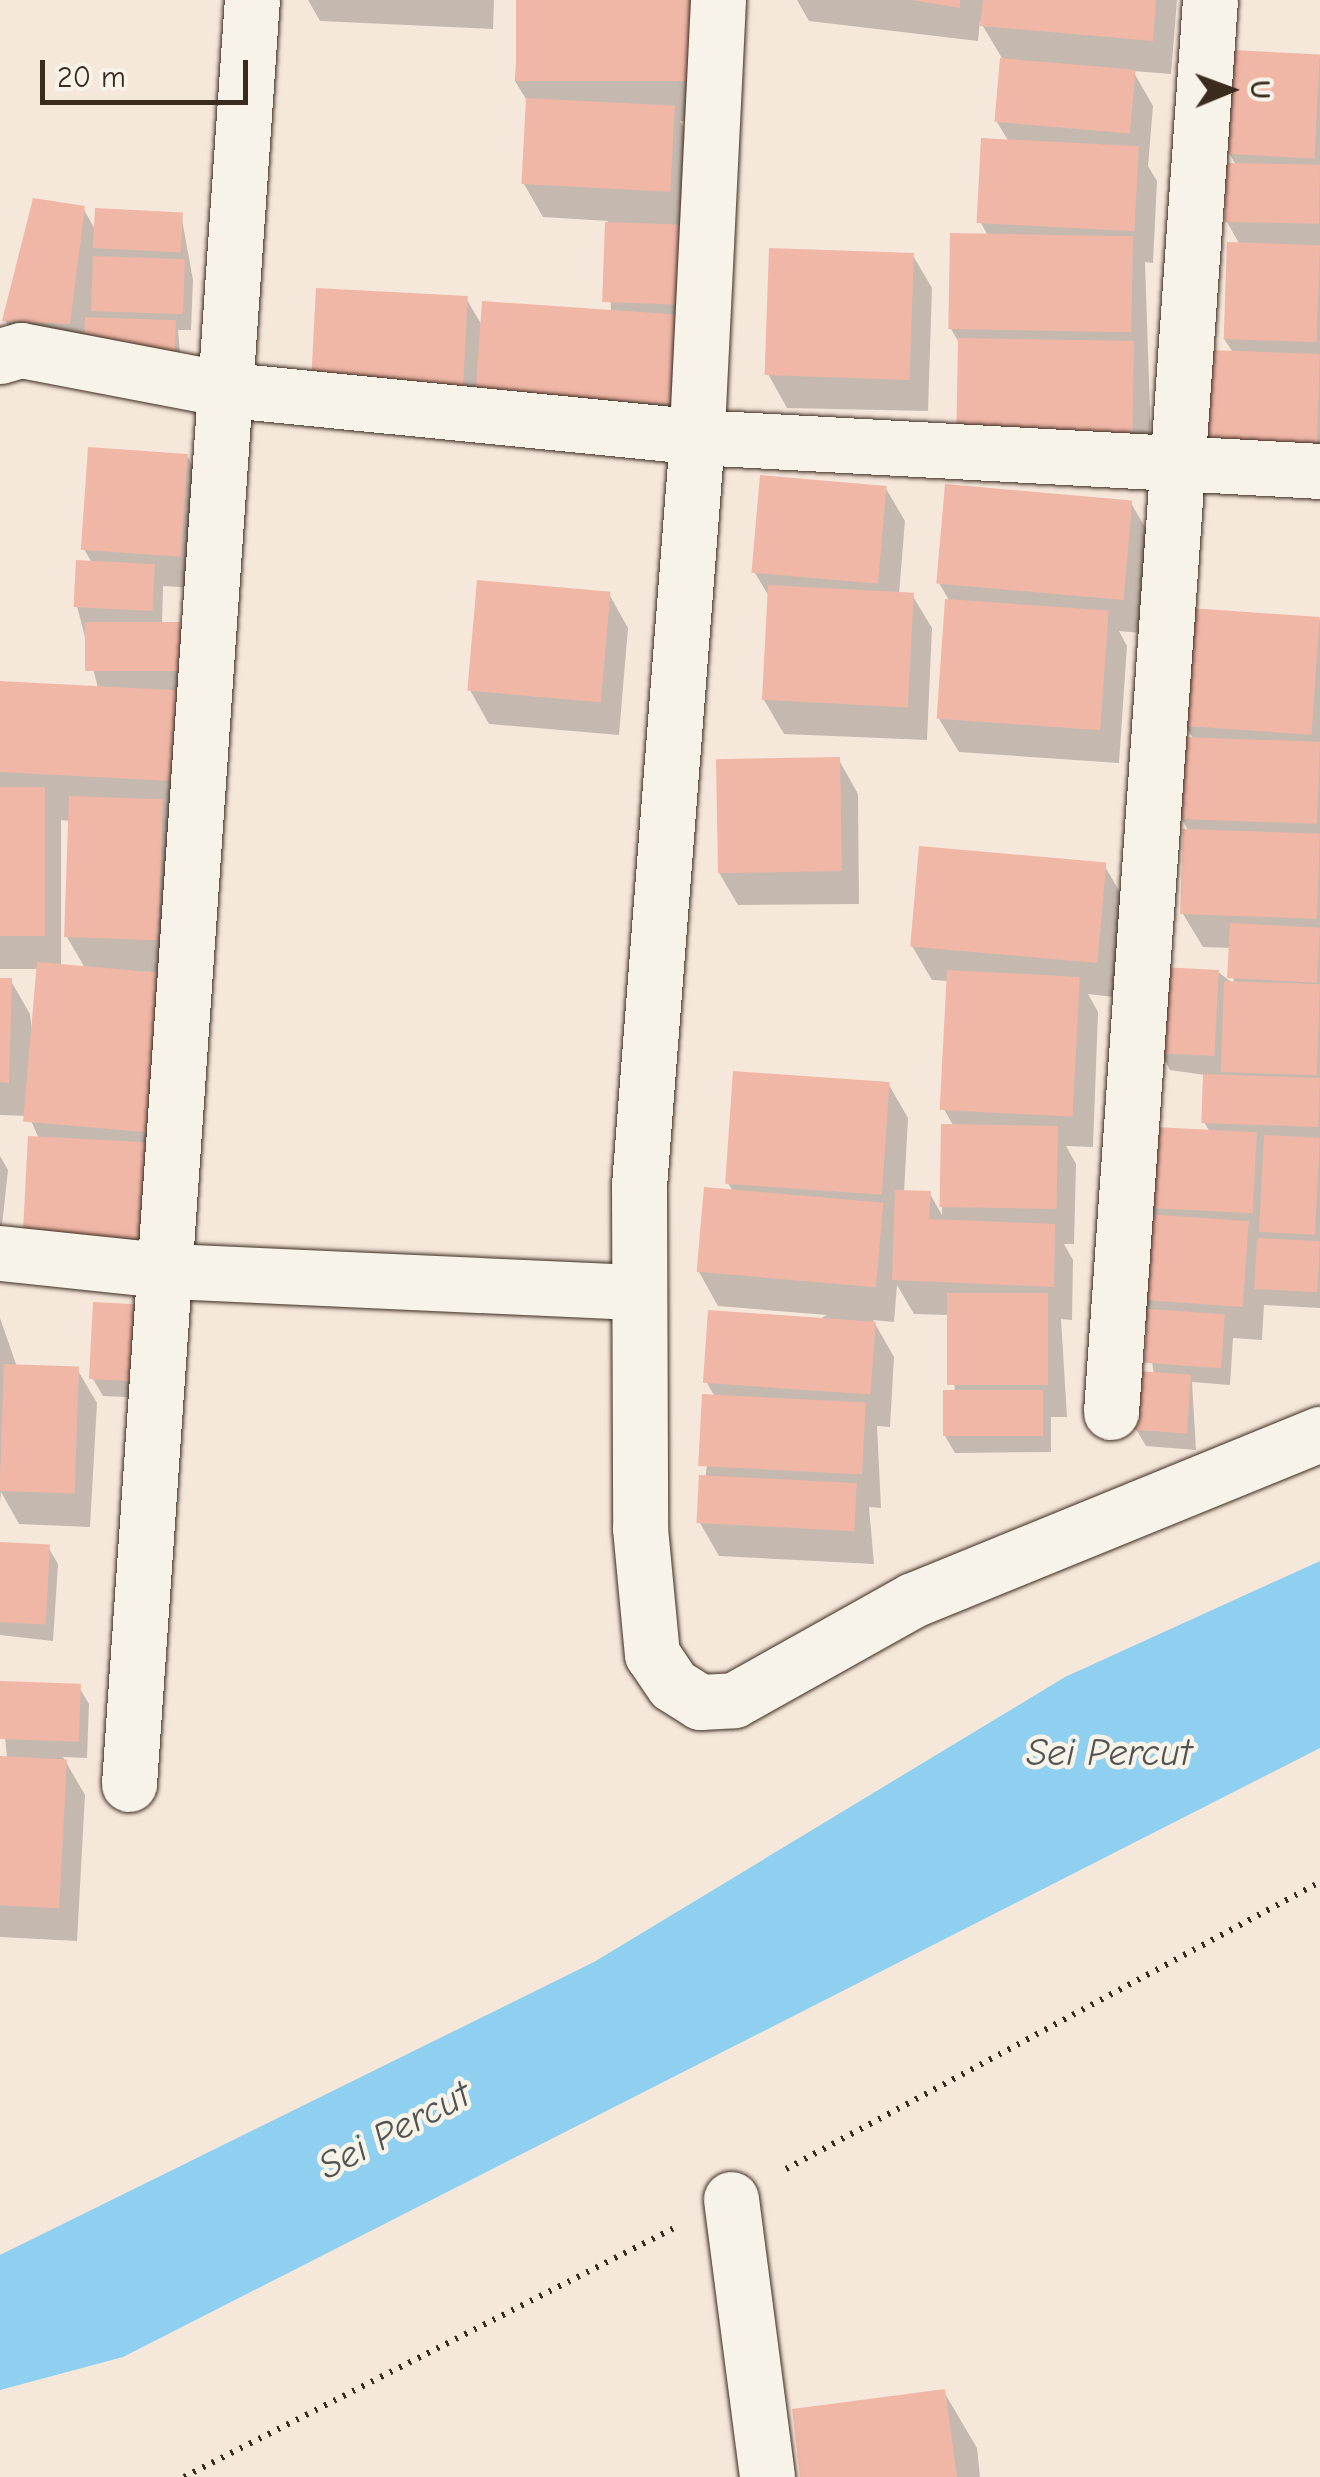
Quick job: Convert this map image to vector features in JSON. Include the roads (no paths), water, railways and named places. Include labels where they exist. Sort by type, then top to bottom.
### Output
[{"type":"street","points":[[129,1784],[170,1271],[230,390],[252,0]]},
{"type":"street","points":[[718,0],[697,437],[635,1292],[652,1654],[673,1686],[700,1702],[734,1700],[913,1600],[1320,1434]]},
{"type":"street","points":[[1111,1412],[1173,460],[1210,0]]},
{"type":"street","points":[[0,356],[21,350],[230,390],[697,437],[1320,471]]},
{"type":"street","points":[[0,1253],[170,1271],[635,1292]]},
{"type":"street","points":[[731,2199],[767,2477]]},
{"type":"water","name":"Sei Percut","points":[[1320,1561],[1320,1748],[123,2357],[0,2390],[0,2255],[594,1962],[1065,1677]]}]
